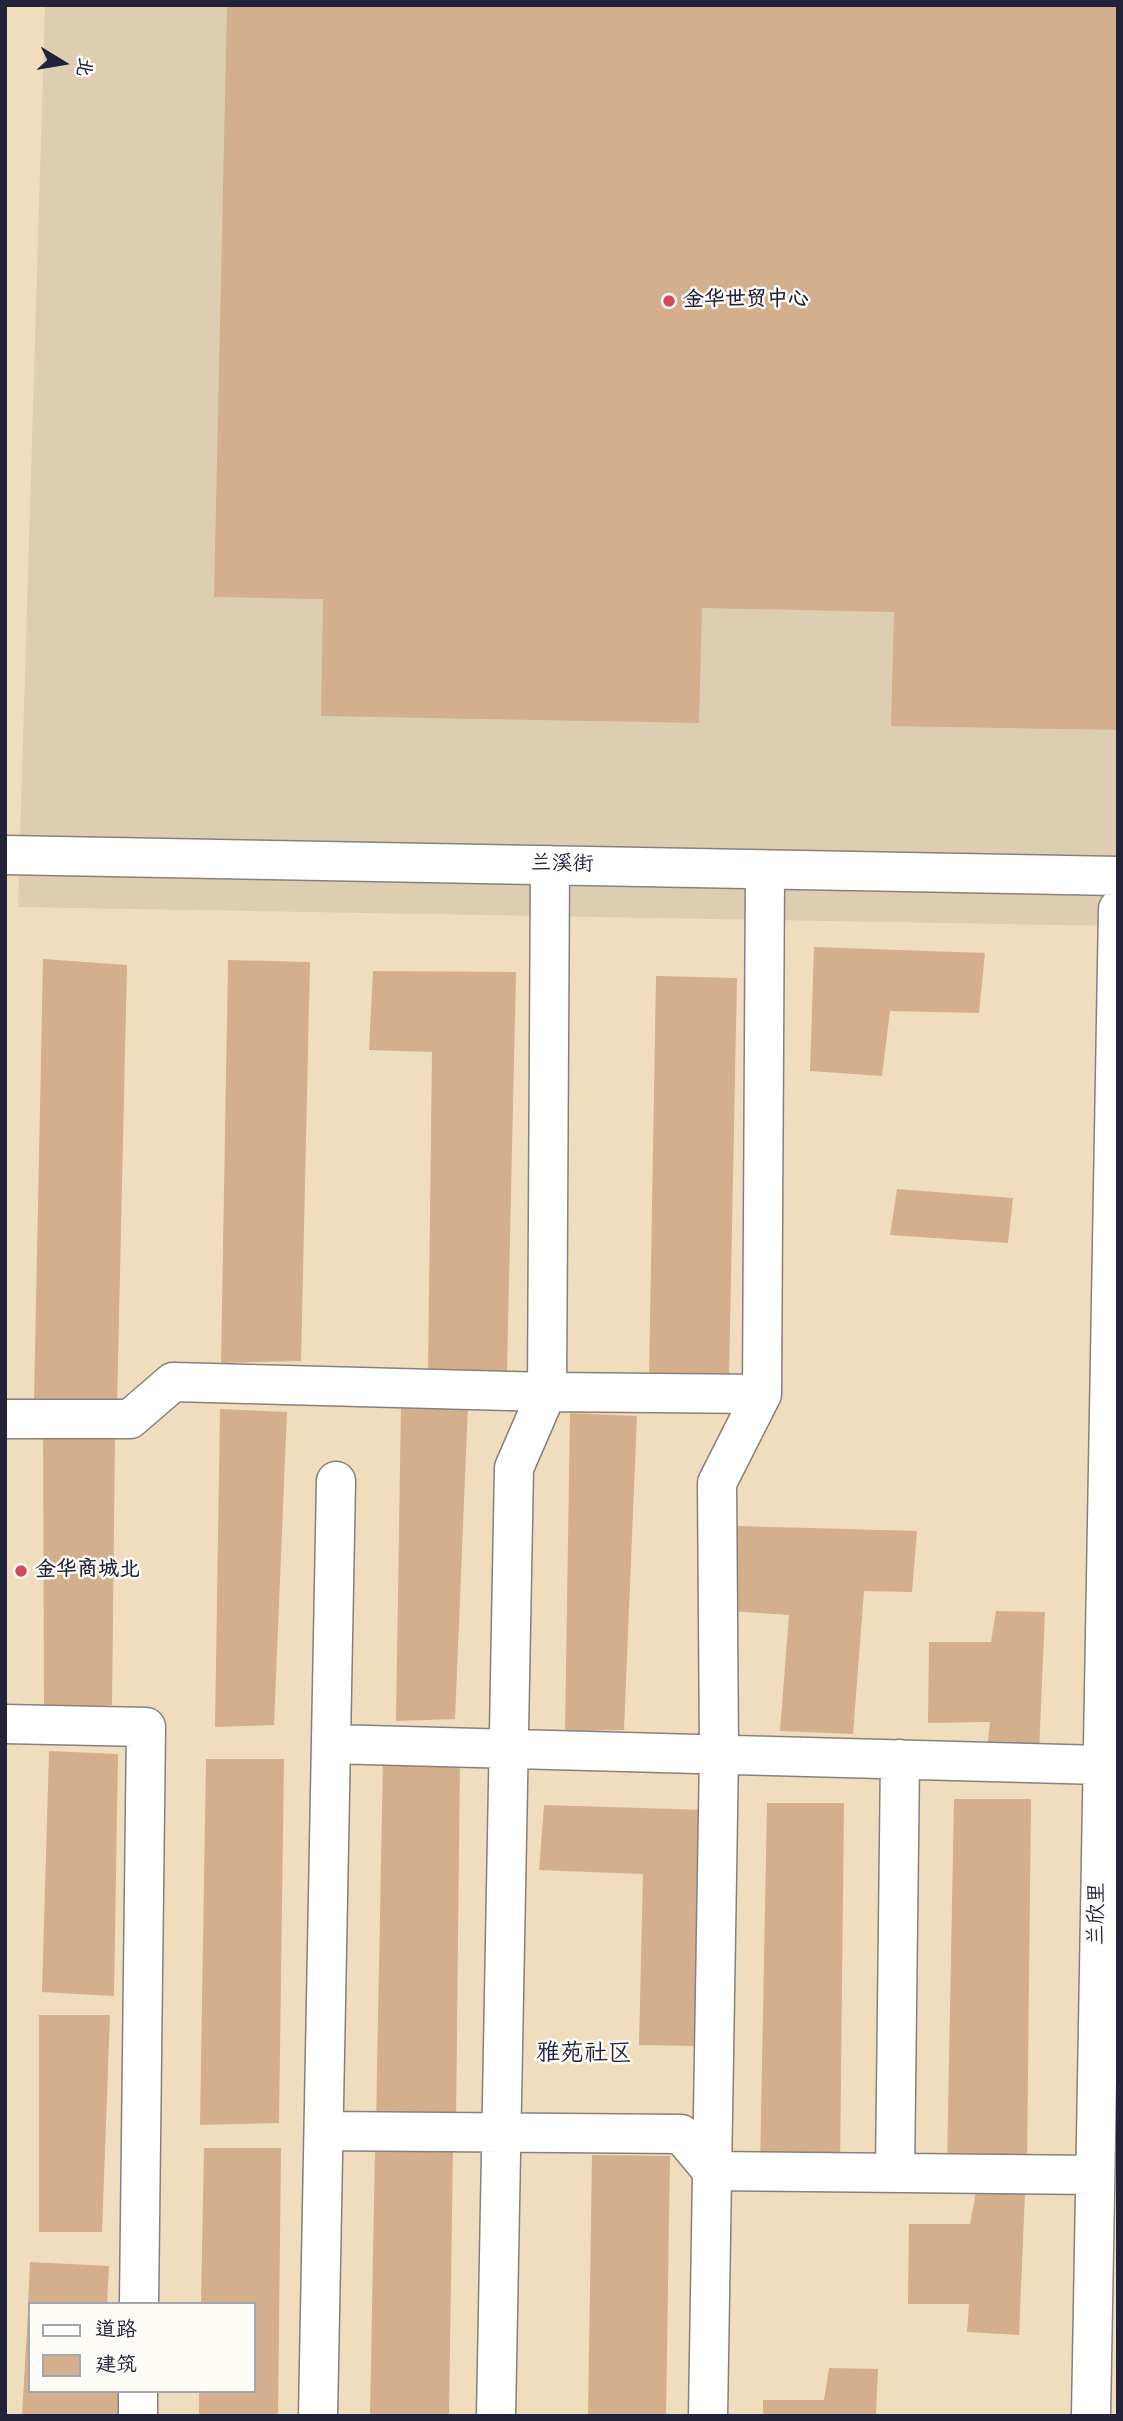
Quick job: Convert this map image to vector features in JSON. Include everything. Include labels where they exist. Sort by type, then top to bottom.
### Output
[{"type":"street","name":"兰溪街","points":[[5,855],[1118,876]]},
{"type":"street","points":[[496,2416],[514,1468],[547,1392],[550,865]]},
{"type":"street","points":[[708,2416],[719,1754],[717,1483],[762,1394],[765,870]]},
{"type":"street","name":"兰欣里","points":[[1091,2416],[1094,2175],[1107,2040],[1101,1765],[1114,1324],[1118,909]]},
{"type":"street","points":[[5,1419],[130,1419],[173,1382],[547,1392],[762,1394]]},
{"type":"street","points":[[318,2416],[336,1481]]},
{"type":"street","points":[[5,1724],[146,1727],[139,2302]]},
{"type":"street","points":[[331,1744],[1101,1765]]},
{"type":"street","points":[[895,2173],[900,1759]]},
{"type":"street","points":[[324,2131],[681,2134],[712,2171],[1094,2175]]},
{"type":"street","points":[[138,2393],[138,2416]]},
{"type":"shaded area","name":"金华世贸中心","points":[[45,5],[1118,5],[1118,926],[18,907]]},
{"type":"building","name":"金华世贸中心","points":[[227,5],[1118,5],[1118,730],[891,726],[894,612],[702,608],[699,723],[321,716],[323,599],[214,597]]},
{"type":"building","points":[[814,947],[985,953],[979,1013],[890,1011],[882,1076],[810,1071]]},
{"type":"building","points":[[43,959],[127,965],[117,1405],[34,1401]]},
{"type":"building","points":[[228,960],[310,962],[301,1361],[221,1363]]},
{"type":"building","points":[[373,971],[516,972],[507,1371],[428,1373],[432,1052],[369,1050]]},
{"type":"building","points":[[656,976],[737,978],[729,1377],[649,1379]]},
{"type":"building","points":[[897,1189],[1013,1198],[1008,1243],[890,1235]]},
{"type":"building","points":[[401,1403],[468,1405],[455,1719],[396,1721]]},
{"type":"building","points":[[220,1409],[287,1412],[274,1725],[215,1727]]},
{"type":"building","points":[[570,1413],[637,1416],[624,1730],[565,1731]]},
{"type":"building","points":[[43,1437],[115,1438],[112,1705],[44,1708]]},
{"type":"building","points":[[736,1526],[917,1531],[912,1592],[864,1591],[853,1734],[780,1731],[789,1615],[729,1611]]},
{"type":"building","points":[[996,1611],[1045,1612],[1039,1753],[987,1750],[990,1722],[928,1723],[929,1642],[991,1642]]},
{"type":"building","points":[[49,1751],[118,1754],[114,1996],[42,1992]]},
{"type":"building","points":[[460,1757],[456,2122],[376,2123],[383,1758]]},
{"type":"building","points":[[206,1759],[284,1759],[279,2123],[200,2125]]},
{"type":"building","points":[[954,1799],[1031,1799],[1027,2163],[947,2165]]},
{"type":"building","points":[[767,1803],[844,1803],[840,2168],[760,2169]]},
{"type":"building","points":[[544,1805],[705,1810],[698,2046],[639,2045],[643,1874],[539,1870]]},
{"type":"building","points":[[39,2015],[110,2015],[102,2232],[39,2232]]},
{"type":"building","points":[[453,2146],[449,2416],[370,2416],[375,2147]]},
{"type":"building","points":[[204,2148],[281,2148],[278,2416],[199,2416],[199,2393],[256,2393],[256,2302],[201,2302]]},
{"type":"building","points":[[592,2155],[670,2156],[666,2416],[588,2416]]},
{"type":"building","points":[[976,2192],[1025,2193],[1019,2335],[967,2332],[969,2304],[908,2304],[909,2224],[970,2224]]},
{"type":"building","points":[[30,2262],[109,2266],[107,2302],[28,2302]]},
{"type":"building","points":[[28,2311],[28,2393],[128,2393],[127,2416],[22,2416]]},
{"type":"building","points":[[829,2368],[878,2369],[876,2416],[763,2416],[763,2400],[824,2400]]},
{"type":"place","name":"金华世贸中心","points":[[669,301]]},
{"type":"place","name":"金华商城北","points":[[21,1571]]},
{"type":"district","name":"雅苑社区","points":[[584,2056]]}]
